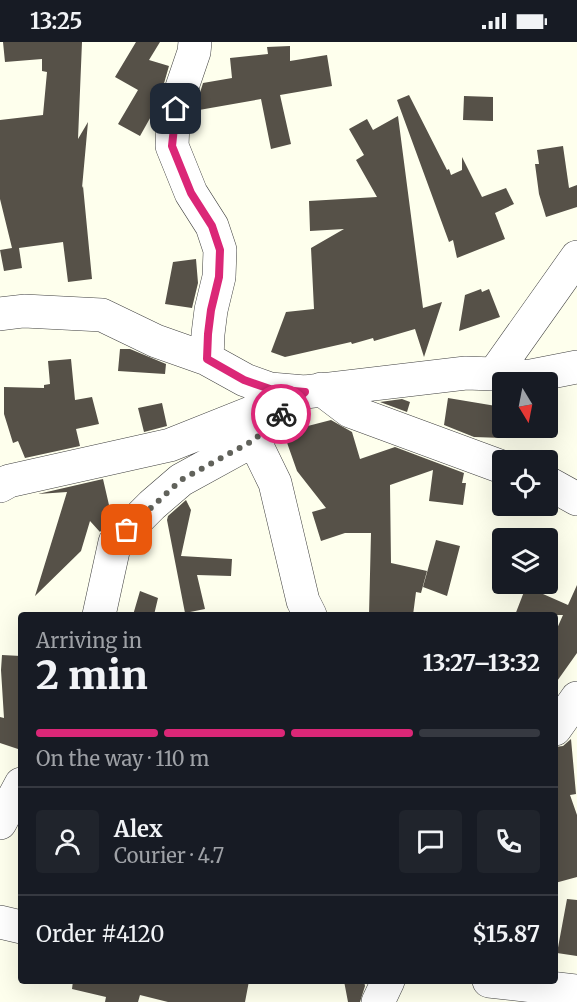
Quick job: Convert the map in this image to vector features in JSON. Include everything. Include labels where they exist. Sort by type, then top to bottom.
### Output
[{"type":"street","points":[[195,42],[173,122],[172,146],[191,193],[212,226],[220,250],[219,277],[211,310],[207,359]]},
{"type":"street","points":[[495,372],[577,257]]},
{"type":"street","points":[[0,314],[24,311],[102,315],[156,341],[207,359],[244,380],[270,389],[313,390],[466,373],[492,374]]},
{"type":"street","points":[[551,372],[577,367]]},
{"type":"street","points":[[100,612],[115,542],[181,480],[254,440],[313,390]]},
{"type":"street","points":[[313,390],[350,411],[492,463]]},
{"type":"street","points":[[0,486],[9,481],[170,446],[313,390]]},
{"type":"street","points":[[254,440],[275,483],[303,601],[308,612]]},
{"type":"street","points":[[558,489],[577,499]]},
{"type":"street","points":[[558,725],[577,698]]},
{"type":"street","points":[[0,823],[18,789]]},
{"type":"street","points":[[0,922],[18,926]]},
{"type":"street","points":[[378,1002],[387,984]]},
{"type":"street","points":[[515,984],[577,991]]},
{"type":"building","points":[[3,42],[82,42],[78,139],[88,122],[82,188],[83,186],[92,279],[68,282],[63,242],[19,248],[22,268],[4,271],[0,250],[12,248],[0,199],[0,120],[43,115],[47,72],[42,71],[42,59],[5,62]]},
{"type":"building","points":[[136,42],[160,42],[149,60],[169,66],[158,104],[140,136],[118,124],[138,90],[115,77]]},
{"type":"building","points":[[290,46],[290,61],[327,55],[332,86],[280,95],[291,144],[271,149],[261,99],[195,109],[203,83],[232,78],[230,58],[268,54],[267,47]]},
{"type":"building","points":[[409,95],[451,175],[462,170],[462,157],[482,197],[506,188],[514,204],[495,213],[505,239],[457,258],[453,240],[449,242],[397,100]]},
{"type":"building","points":[[464,96],[493,97],[493,121],[463,120]]},
{"type":"building","points":[[398,116],[423,308],[442,302],[424,357],[415,329],[374,341],[373,338],[285,357],[271,352],[286,312],[314,309],[311,248],[344,229],[310,231],[309,201],[377,197],[356,160],[364,155],[349,129],[367,119],[373,130]]},
{"type":"building","points":[[563,146],[569,188],[577,185],[577,207],[546,217],[539,194],[535,164],[539,164],[537,150]]},
{"type":"building","points":[[196,259],[198,283],[192,308],[165,304],[173,262]]},
{"type":"building","points":[[481,289],[482,292],[489,289],[500,317],[459,331],[465,295]]},
{"type":"building","points":[[120,349],[130,349],[166,364],[165,374],[118,371]]},
{"type":"building","points":[[71,359],[75,400],[92,397],[99,424],[76,429],[80,446],[25,458],[18,441],[13,443],[4,414],[4,387],[44,388],[44,385],[50,384],[48,361]]},
{"type":"building","points":[[448,398],[492,405],[492,438],[474,437],[444,425]]},
{"type":"building","points":[[402,399],[410,402],[407,412],[380,402]]},
{"type":"building","points":[[162,403],[167,426],[144,432],[138,408]]},
{"type":"building","points":[[331,420],[352,432],[360,459],[395,447],[464,473],[462,483],[466,483],[463,505],[429,501],[433,470],[390,485],[391,563],[427,571],[421,593],[416,592],[413,612],[369,612],[371,533],[345,533],[321,541],[312,512],[326,508],[297,471],[285,437],[289,432]]},
{"type":"building","points":[[103,479],[112,518],[100,532],[90,521],[81,551],[35,596],[67,492],[38,494]]},
{"type":"building","points":[[186,500],[191,510],[181,556],[232,559],[231,576],[197,575],[205,609],[185,612],[168,516]]},
{"type":"building","points":[[436,540],[460,546],[447,596],[423,587]]},
{"type":"building","points":[[577,585],[577,653],[558,680],[558,626],[563,615],[558,615],[558,612],[516,612],[523,594],[543,594],[568,605]]},
{"type":"building","points":[[140,591],[158,598],[155,612],[134,612]]},
{"type":"building","points":[[2,655],[18,656],[18,749],[0,743],[0,717],[4,718]]},
{"type":"building","points":[[571,739],[576,794],[570,795],[577,815],[577,877],[558,882],[558,747],[563,746]]},
{"type":"building","points":[[567,899],[577,900],[577,956],[558,953]]},
{"type":"building","points":[[73,984],[248,984],[245,1002],[168,1002],[140,995],[138,1002],[105,1002],[106,997],[72,989]]},
{"type":"building","points":[[345,984],[365,984],[360,1002],[348,1002]]},
{"type":"way so far","points":[[127,530],[181,480],[254,440],[281,414]]},
{"type":"route","points":[[176,109],[172,146],[191,193],[212,226],[220,250],[219,277],[211,310],[207,359],[244,380],[270,389],[305,392],[281,414]]}]
